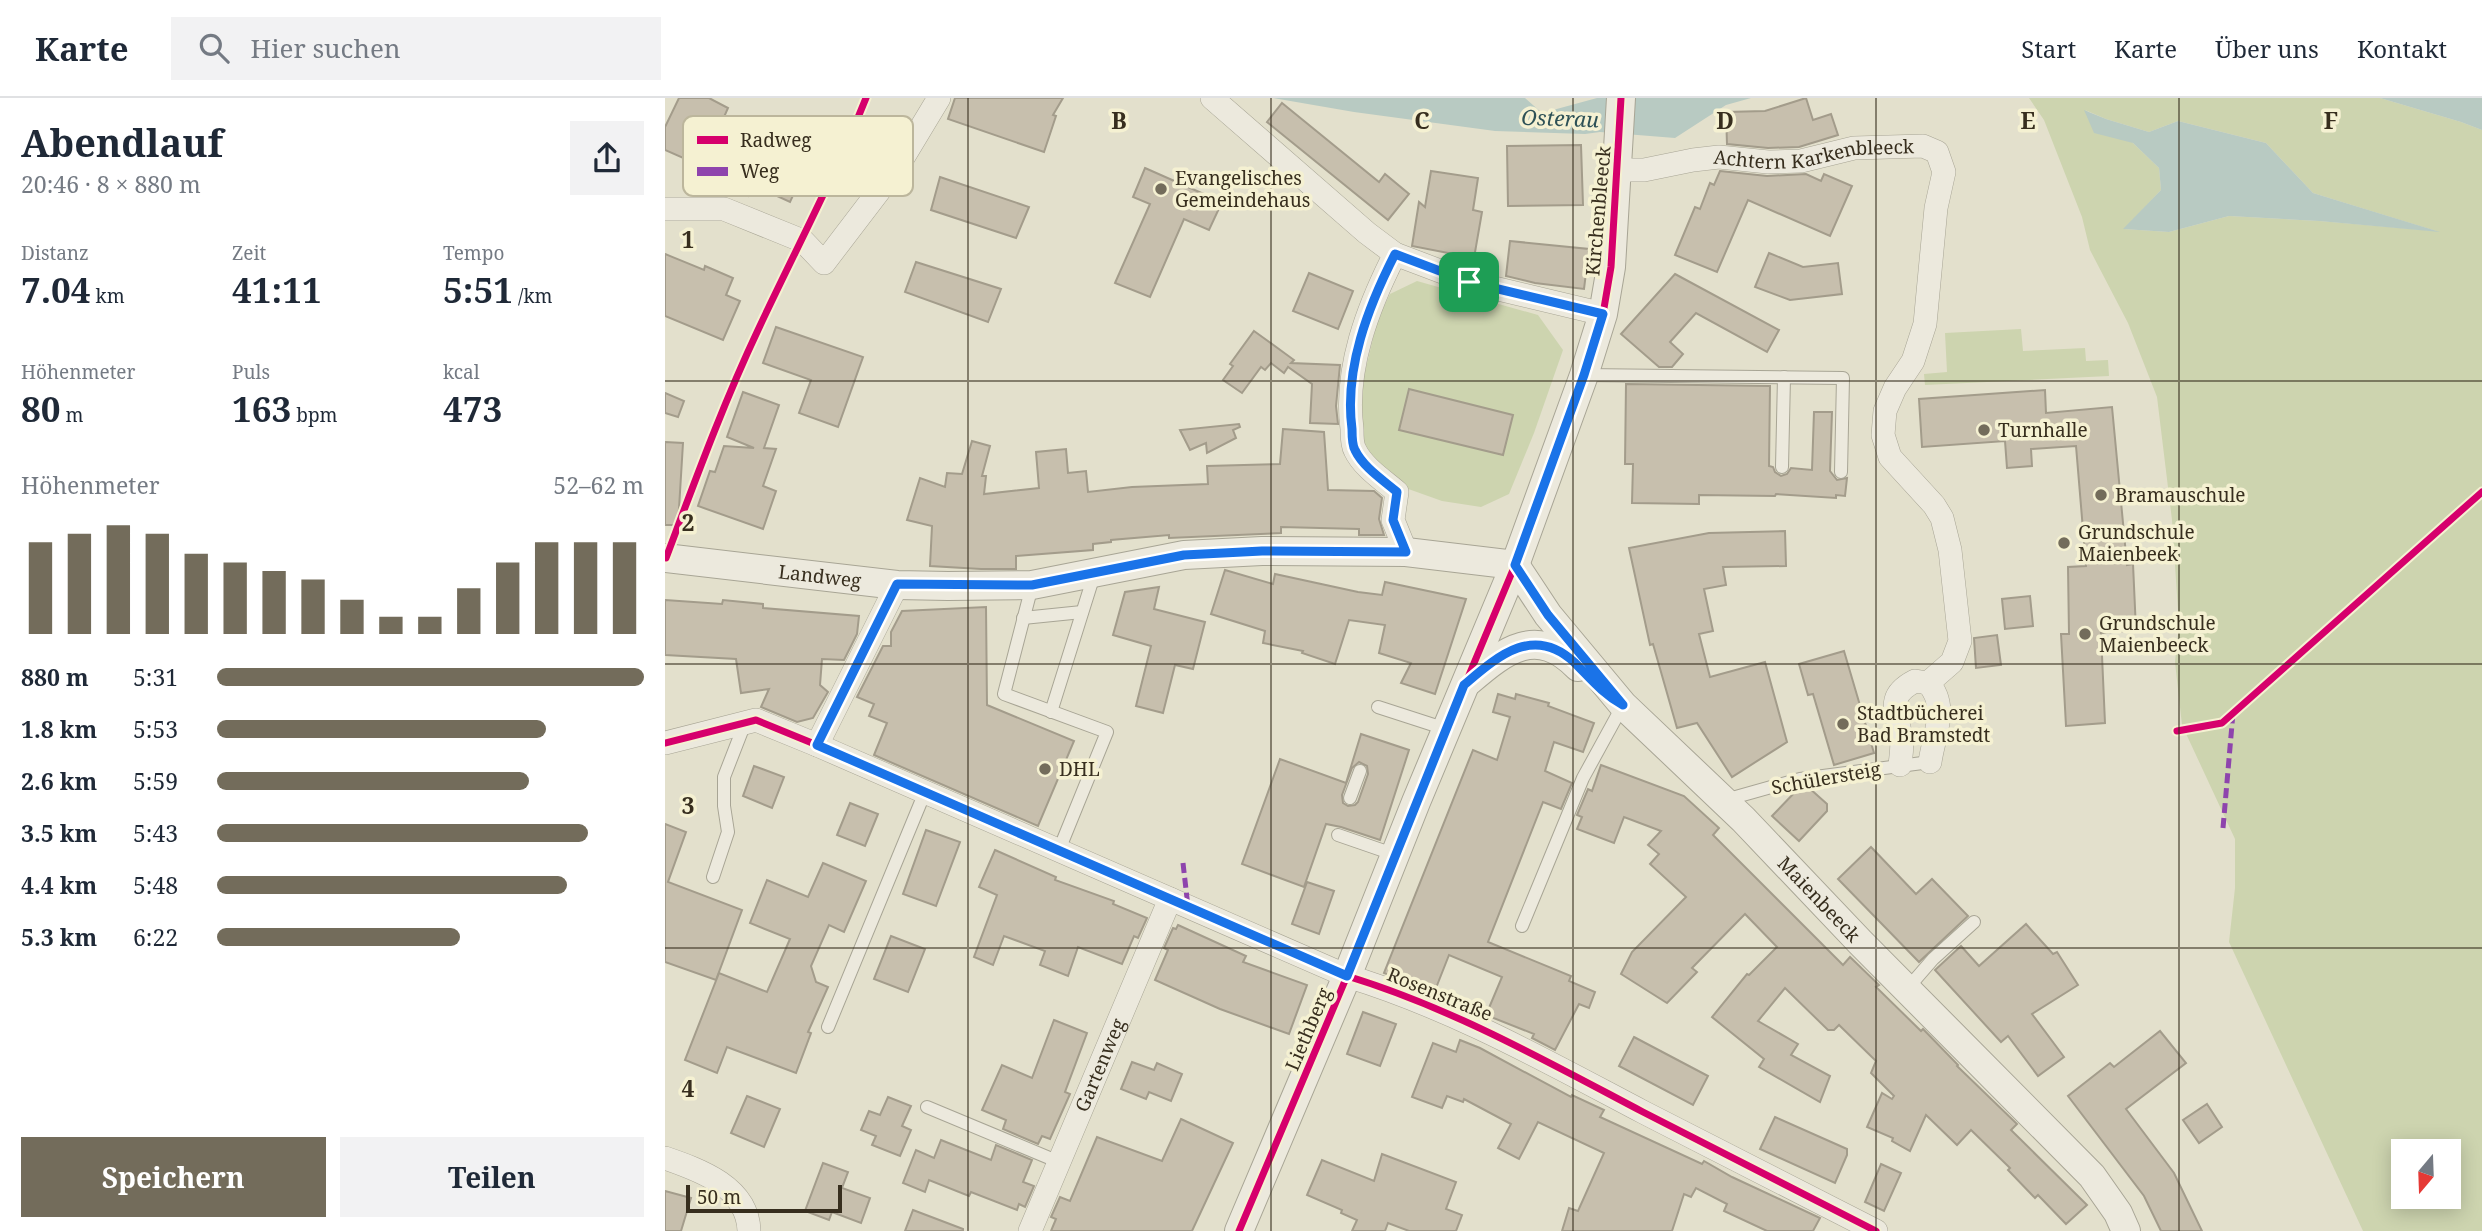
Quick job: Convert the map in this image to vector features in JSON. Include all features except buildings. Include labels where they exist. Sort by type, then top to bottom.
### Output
[{"type":"street","points":[[913,141],[939,98]]},
{"type":"street","points":[[1212,98],[1367,233],[1395,254],[1469,282],[1603,314]]},
{"type":"street","name":"Kirchenbleeck","points":[[1515,565],[1584,375],[1603,314],[1611,267],[1622,98]]},
{"type":"street","name":"Achtern Karkenbleeck","points":[[1618,170],[1644,170],[1719,157],[1768,162],[1801,161],[1854,148],[1923,146],[1937,152],[1944,172],[1936,208],[1925,324],[1913,361],[1895,388],[1885,411],[1883,435],[1890,457],[1938,511],[1949,550],[1960,641],[1952,662],[1928,683],[1915,681],[1898,692],[1894,701],[1902,741],[1901,765]]},
{"type":"street","points":[[665,209],[724,209],[803,241],[824,263],[875,196]]},
{"type":"street","points":[[1395,254],[1379,286],[1358,349],[1350,388],[1350,419],[1354,449],[1370,468],[1397,492],[1393,520],[1406,552]]},
{"type":"street","name":"Landweg","points":[[665,558],[897,584],[1032,585],[1184,555],[1262,551],[1406,552],[1515,565]]},
{"type":"street","name":"Liethberg","points":[[1238,1231],[1347,976],[1515,565]]},
{"type":"street","name":"Maienbeeck","points":[[1515,565],[1548,615],[1623,705],[1724,801],[2092,1176],[2118,1213],[2126,1231]]},
{"type":"street","points":[[817,745],[897,584]]},
{"type":"street","points":[[1464,685],[1498,656],[1525,645],[1549,647],[1571,660],[1608,697],[1623,705]]},
{"type":"street","points":[[1928,683],[1939,698],[1939,715],[1930,762]]},
{"type":"street","name":"Rosenstraße","points":[[665,743],[757,720],[1347,976],[1485,1029],[1876,1231]]},
{"type":"street","name":"Gartenweg","points":[[1030,1231],[1170,899]]},
{"type":"street","points":[[665,1158],[705,1171],[735,1195],[748,1220],[749,1231]]},
{"type":"lane","points":[[1584,375],[1843,378],[1841,472]]},
{"type":"lane","points":[[1782,467],[1784,377]]},
{"type":"lane","points":[[1051,712],[1095,572]]},
{"type":"lane","points":[[1032,585],[1004,694],[1107,732],[1059,850]]},
{"type":"lane","points":[[1023,618],[1082,612]]},
{"type":"lane","points":[[1522,926],[1583,779],[1623,705]]},
{"type":"lane","points":[[1378,707],[1446,729]]},
{"type":"lane","points":[[713,877],[728,832],[724,806],[724,777],[745,723]]},
{"type":"lane","name":"Schülersteig","points":[[1724,801],[1800,779],[1930,762]]},
{"type":"lane","points":[[1350,798],[1360,771]]},
{"type":"lane","points":[[828,1027],[925,792]]},
{"type":"lane","points":[[1338,835],[1396,855]]},
{"type":"lane","points":[[1906,989],[1933,959],[1974,922]]},
{"type":"lane","points":[[927,1107],[1059,1162]]},
{"type":"green space","points":[[2029,98],[2380,98],[2482,130],[2482,1231],[2363,1231],[2229,942],[2235,888],[2235,839],[2182,725],[2175,662],[2179,625],[2172,520],[2157,397],[2128,323],[2090,250],[2082,217],[2044,120]],"holes":[[[2085,110],[2149,132],[2178,121],[2266,143],[2313,193],[2436,231],[2229,216],[2169,232],[2124,229],[2161,190],[2159,168],[2133,143]]]},
{"type":"green space","points":[[1417,281],[1538,315],[1563,350],[1509,494],[1481,507],[1442,501],[1400,486],[1378,470],[1362,443],[1354,417],[1378,318],[1390,294]]},
{"type":"green space","points":[[2021,329],[2023,351],[2085,348],[2086,361],[2108,360],[2109,376],[1925,385],[1924,374],[1947,372],[1945,333]]},
{"type":"water","name":"Osterau","points":[[1273,98],[1525,98],[1542,113],[1597,98],[1751,98],[1726,105],[1675,138],[1600,132],[1585,134],[1495,131]]},
{"type":"water","points":[[2380,98],[2482,98],[2482,130],[2461,122]]},
{"type":"water","points":[[2084,110],[2149,132],[2178,121],[2266,143],[2313,193],[2440,232],[2229,216],[2169,232],[2123,229],[2161,190],[2159,168],[2133,143],[2094,133]]},
{"type":"marked path","points":[[2223,828],[2233,713]]},
{"type":"marked path","points":[[1183,863],[1188,907]]},
{"type":"cycle path","points":[[859,116],[866,98]]},
{"type":"cycle path","points":[[1239,1231],[1347,976],[1515,565],[1584,375],[1603,314],[1611,267],[1621,98]]},
{"type":"cycle path","points":[[666,558],[733,386],[822,196]]},
{"type":"cycle path","points":[[2177,731],[2222,723],[2482,492]]},
{"type":"cycle path","points":[[665,743],[756,720],[1347,976],[1461,1020],[1876,1231]]},
{"type":"place","name":"Evangelisches Gemeindehaus","points":[[1161,189]]},
{"type":"place","name":"Turnhalle","points":[[1984,430]]},
{"type":"place","name":"Bramauschule","points":[[2101,495]]},
{"type":"place","name":"Grundschule Maienbeek","points":[[2064,543]]},
{"type":"place","name":"Grundschule Maienbeeck","points":[[2085,634]]},
{"type":"place","name":"Stadtbücherei Bad Bramstedt","points":[[1843,724]]},
{"type":"place","name":"DHL","points":[[1045,769]]},
{"type":"route","points":[[1395,254],[1469,282],[1603,314],[1584,375],[1515,565],[1548,615],[1623,705],[1608,697],[1571,660],[1549,647],[1525,645],[1498,656],[1464,685],[1347,976],[817,745],[897,584],[1032,585],[1184,555],[1262,551],[1406,552],[1393,520],[1397,492],[1370,468],[1354,449],[1350,388],[1358,349],[1379,286],[1395,254]]}]
